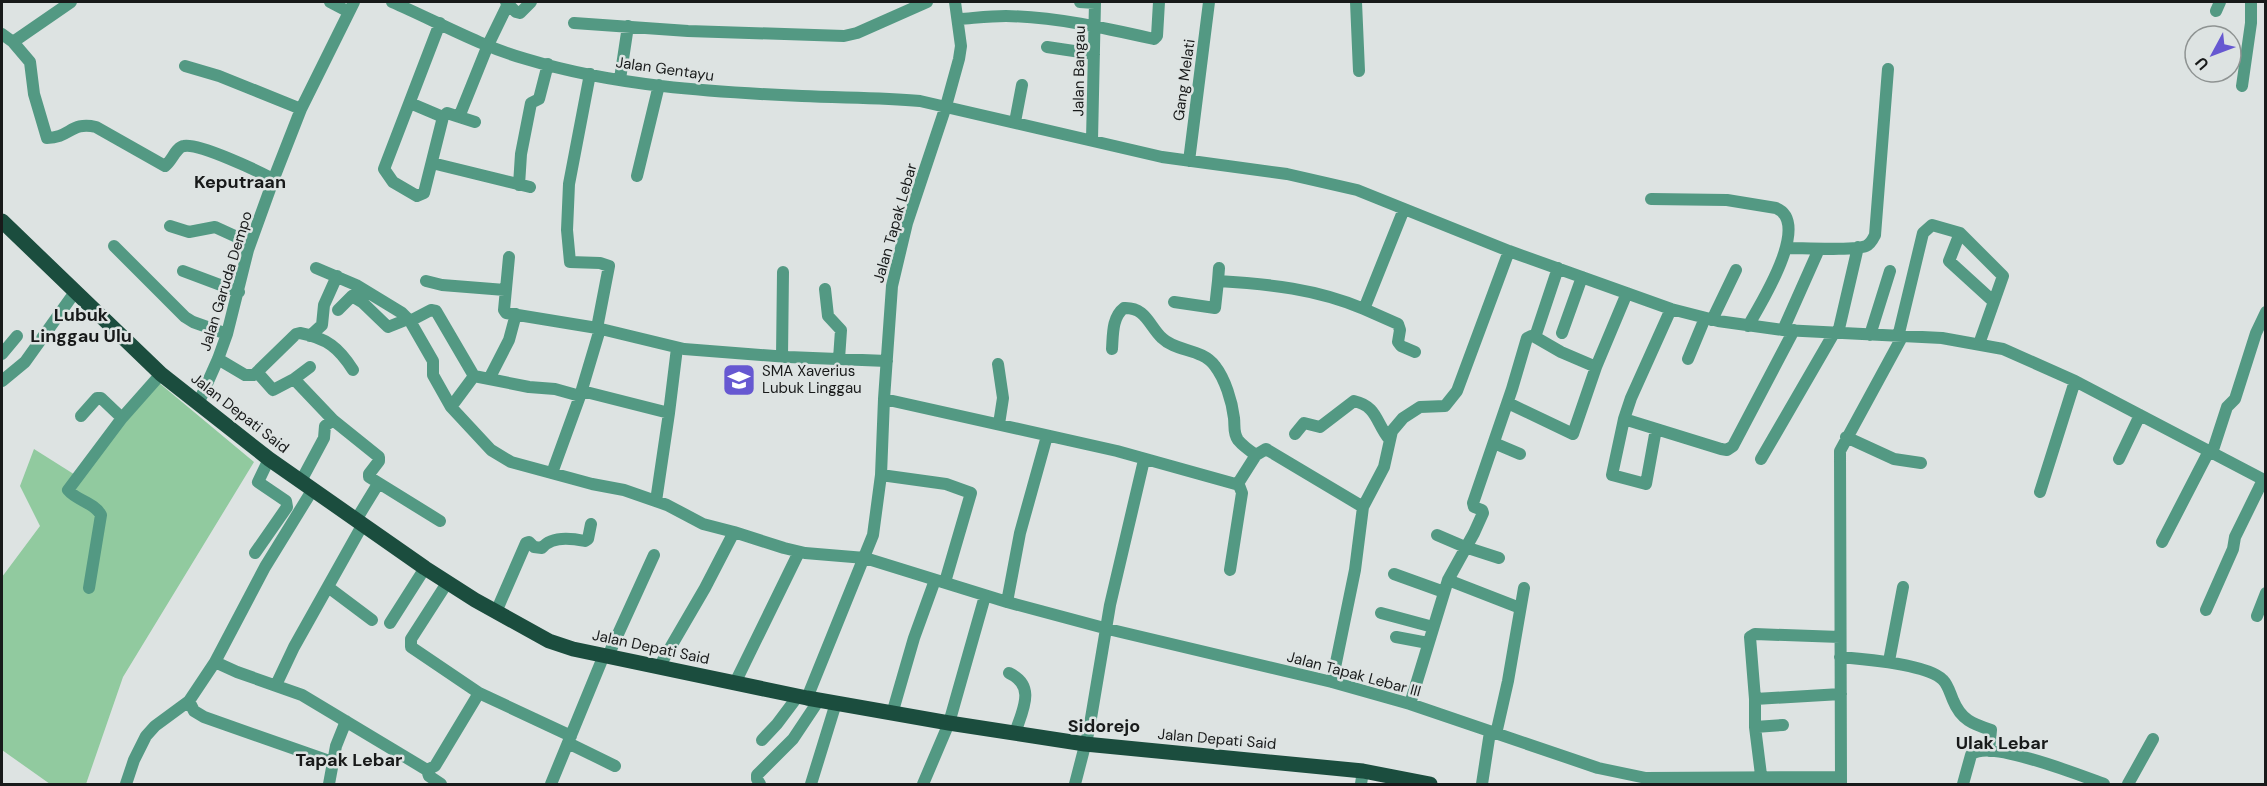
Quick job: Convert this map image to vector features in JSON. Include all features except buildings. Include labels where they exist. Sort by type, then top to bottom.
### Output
[{"type":"main road","name":"Jalan Depati Said","points":[[2,221],[161,374],[269,459],[447,583],[549,641],[808,698],[1015,734],[1362,778],[1430,784]]},
{"type":"street","points":[[330,2],[352,7]]},
{"type":"street","name":"Jalan Gentayu","points":[[392,2],[525,59],[590,74],[728,93],[886,97],[946,106],[1189,161],[1316,180],[1357,190],[1509,251],[1671,309],[1709,319],[1789,330],[1942,338],[2012,352],[2075,381],[2264,481]]},
{"type":"street","points":[[459,117],[507,3],[520,13],[531,2]]},
{"type":"street","points":[[574,23],[688,31],[844,36],[857,33],[927,2]]},
{"type":"street","name":"Jalan Tapak Lebar","points":[[808,698],[873,536],[881,475],[891,295],[907,224],[959,59],[961,46],[955,2]]},
{"type":"street","points":[[1080,2],[1095,2]]},
{"type":"street","name":"Jalan Bangau","points":[[1092,140],[1095,2]]},
{"type":"street","points":[[959,19],[1004,16],[1095,25],[1155,39],[1159,2]]},
{"type":"street","name":"Gang Melati","points":[[1189,161],[1209,2]]},
{"type":"street","points":[[1356,2],[1359,71]]},
{"type":"street","points":[[2242,86],[2251,23],[2251,2]]},
{"type":"street","points":[[13,42],[66,3]]},
{"type":"street","name":"Jalan Garuda Dempo","points":[[198,404],[227,334],[250,243],[273,179],[301,109],[352,7]]},
{"type":"street","points":[[440,24],[384,169],[386,174],[393,182],[417,196],[422,195],[443,117],[447,113],[475,122]]},
{"type":"street","points":[[620,79],[628,26]]},
{"type":"street","points":[[2,34],[13,42],[31,64],[34,94],[47,138],[63,135],[79,125],[89,126],[165,166],[179,148],[187,146],[233,159],[273,179]]},
{"type":"street","points":[[1047,47],[1094,54]]},
{"type":"street","points":[[432,163],[524,186],[521,154],[531,103],[539,99],[548,64]]},
{"type":"street","points":[[185,66],[219,76],[301,109]]},
{"type":"street","points":[[1787,248],[1858,247],[1869,244],[1875,235],[1888,69]]},
{"type":"street","points":[[552,473],[581,394],[599,328],[609,266],[600,263],[570,262],[567,230],[569,184],[590,74]]},
{"type":"street","points":[[637,176],[659,85]]},
{"type":"street","points":[[1014,122],[1022,85]]},
{"type":"street","points":[[410,103],[443,117]]},
{"type":"street","points":[[1651,199],[1727,200],[1776,208],[1786,215],[1787,248],[1748,326]]},
{"type":"street","points":[[1364,309],[1404,209]]},
{"type":"street","points":[[1840,781],[1840,451],[1900,337],[1925,229],[1929,226],[1937,225],[1960,233],[2003,276],[1979,344]]},
{"type":"street","points":[[170,226],[189,232],[209,226],[215,227],[250,243]]},
{"type":"street","points":[[1960,233],[1949,261],[1994,302]]},
{"type":"street","points":[[114,246],[185,317],[227,334]]},
{"type":"street","points":[[1761,459],[1836,333],[1858,247]]},
{"type":"street","points":[[1624,419],[1727,450],[1733,446],[1789,330],[1819,249]]},
{"type":"street","points":[[1332,682],[1354,570],[1363,507],[1384,467],[1389,439],[1398,423],[1410,413],[1424,406],[1445,405],[1457,391],[1509,251]]},
{"type":"street","points":[[508,257],[504,312],[599,328],[677,348],[782,357],[886,361]]},
{"type":"street","points":[[316,268],[337,276],[354,290],[409,320]]},
{"type":"street","points":[[1174,302],[1215,308],[1219,268]]},
{"type":"street","points":[[1535,337],[1558,268]]},
{"type":"street","points":[[1688,359],[1736,270]]},
{"type":"street","points":[[183,271],[238,292]]},
{"type":"street","points":[[1870,335],[1890,271]]},
{"type":"street","points":[[782,357],[783,272]]},
{"type":"street","points":[[310,336],[322,325],[324,305],[337,276]]},
{"type":"street","points":[[1562,333],[1582,277]]},
{"type":"street","points":[[426,281],[442,285],[505,290]]},
{"type":"street","points":[[1218,281],[1299,288],[1364,309],[1398,324],[1400,330],[1398,342],[1401,346],[1415,352]]},
{"type":"street","points":[[825,289],[828,316],[841,330],[839,359]]},
{"type":"street","points":[[338,310],[354,290]]},
{"type":"street","points":[[354,290],[362,302],[388,327],[432,310],[436,311],[474,376],[529,387],[555,389],[669,413]]},
{"type":"street","points":[[2,381],[25,362],[75,292]]},
{"type":"street","points":[[1508,403],[1573,434],[1596,367],[1627,293]]},
{"type":"street","points":[[1112,350],[1115,320],[1124,308],[1131,308],[1141,312],[1160,337],[1168,343],[1209,360],[1216,367],[1228,395],[1238,440],[1256,455]]},
{"type":"street","points":[[1656,429],[1646,484],[1616,477],[1611,472],[1624,419],[1631,398],[1671,309]]},
{"type":"street","points":[[2162,542],[2211,452],[2227,407],[2235,399],[2265,312]]},
{"type":"street","points":[[489,379],[509,340],[516,314]]},
{"type":"street","name":"Jalan Tapak Lebar III","points":[[409,320],[433,361],[433,375],[451,407],[491,450],[512,462],[624,490],[656,501],[703,524],[800,552],[865,558],[1007,602],[1332,682],[1410,704],[1598,768],[1646,777],[1840,781]]},
{"type":"street","points":[[218,359],[245,375],[254,375],[296,334],[330,343],[340,351],[353,370]]},
{"type":"street","points":[[2,354],[17,336]]},
{"type":"street","points":[[1410,704],[1446,586],[1483,513],[1482,510],[1474,507],[1473,503],[1508,403],[1526,340],[1529,336],[1535,337],[1561,352],[1596,367]]},
{"type":"street","points":[[656,501],[677,348]]},
{"type":"street","points":[[998,364],[1003,398],[999,424]]},
{"type":"street","points":[[257,372],[273,390],[310,367]]},
{"type":"street","points":[[89,588],[101,515],[97,508],[72,495],[68,490],[122,418],[161,374]]},
{"type":"street","points":[[451,407],[474,376]]},
{"type":"street","points":[[294,378],[333,420],[379,457],[379,461],[369,476],[378,484],[440,521]]},
{"type":"street","points":[[2040,492],[2075,381]]},
{"type":"street","points":[[81,416],[97,398],[101,398],[122,418]]},
{"type":"street","points":[[884,399],[1117,451],[1237,485],[1242,493],[1230,570]]},
{"type":"street","points":[[1295,434],[1304,423],[1320,427],[1354,401],[1361,402],[1372,409],[1389,439]]},
{"type":"street","points":[[2119,459],[2140,415]]},
{"type":"street","points":[[126,784],[134,760],[146,736],[155,726],[189,701],[215,662],[307,485],[324,438],[325,426],[333,420]]},
{"type":"street","points":[[1007,602],[1020,533],[1047,436]]},
{"type":"street","points":[[1846,437],[1894,459],[1921,463]]},
{"type":"street","points":[[1494,443],[1520,454]]},
{"type":"street","points":[[1237,485],[1256,455],[1266,449],[1363,507]]},
{"type":"street","points":[[255,553],[287,507],[286,501],[258,482],[269,459]]},
{"type":"street","points":[[1075,784],[1085,744],[1112,596],[1144,460]]},
{"type":"street","points":[[881,475],[946,484],[971,493],[940,581],[915,638],[892,714]]},
{"type":"street","points":[[2206,610],[2233,549],[2235,537],[2264,481]]},
{"type":"street","points":[[276,685],[294,647],[328,587],[378,484]]},
{"type":"street","points":[[496,612],[526,543],[529,542],[534,547],[542,548],[547,542],[570,537],[585,541],[588,538],[591,524]]},
{"type":"street","points":[[659,667],[705,588],[734,532]]},
{"type":"street","points":[[1437,535],[1499,558]]},
{"type":"street","points":[[735,683],[800,552]]},
{"type":"street","points":[[550,784],[606,655],[654,555]]},
{"type":"street","points":[[390,622],[425,568]]},
{"type":"street","points":[[1394,574],[1446,586],[1520,608]]},
{"type":"street","points":[[447,583],[410,644],[423,656],[479,693],[615,766]]},
{"type":"street","points":[[328,587],[372,620]]},
{"type":"street","points":[[1889,661],[1903,587]]},
{"type":"street","points":[[1482,784],[1524,588]]},
{"type":"street","points":[[2257,616],[2265,593]]},
{"type":"street","points":[[923,784],[950,723],[985,596]]},
{"type":"street","points":[[1381,613],[1433,627]]},
{"type":"street","points":[[1761,781],[1755,727],[1750,637],[1752,634],[1840,637]]},
{"type":"street","points":[[1396,637],[1428,643]]},
{"type":"street","points":[[1840,657],[1889,661],[1935,674],[1942,679],[1956,706],[1965,716],[1973,724],[1992,732],[1989,751]]},
{"type":"street","points":[[215,662],[302,695],[427,770],[432,778],[441,784]]},
{"type":"street","points":[[1009,674],[1020,678],[1026,695],[1015,734]]},
{"type":"street","points":[[427,770],[435,766],[479,693]]},
{"type":"street","points":[[1755,699],[1841,694]]},
{"type":"street","points":[[762,740],[808,698]]},
{"type":"street","points":[[760,784],[757,775],[793,739],[808,698]]},
{"type":"street","points":[[189,701],[194,711],[204,717],[332,762]]},
{"type":"street","points":[[811,784],[836,703]]},
{"type":"street","points":[[329,784],[332,762],[346,721]]},
{"type":"street","points":[[1755,727],[1782,725]]},
{"type":"street","points":[[2128,784],[2153,739]]},
{"type":"street","points":[[1964,784],[1973,753],[1978,750],[2043,761],[2104,784]]},
{"type":"green space","points":[[158,382],[254,462],[123,677],[86,784],[50,784],[2,750],[2,577],[40,526],[20,486],[34,449],[80,478]]},
{"type":"place","name":"SMA Xaverius Lubuk Linggau","points":[[739,380]]},
{"type":"district","name":"Keputraan","points":[[240,182]]},
{"type":"district","name":"Lubuk Linggau Ulu","points":[[81,325]]},
{"type":"district","name":"Sidorejo","points":[[1104,726]]},
{"type":"district","name":"Ulak Lebar","points":[[2002,743]]},
{"type":"district","name":"Tapak Lebar","points":[[349,760]]}]
